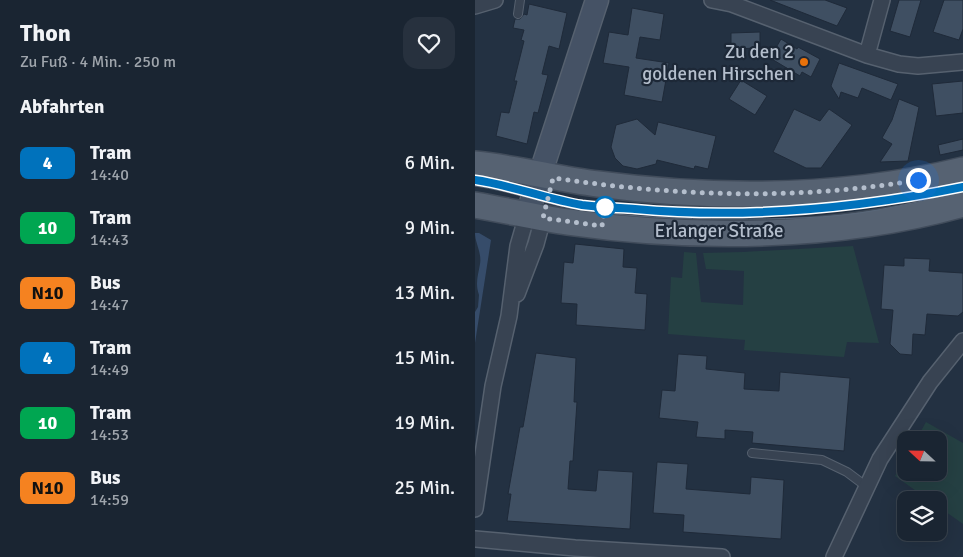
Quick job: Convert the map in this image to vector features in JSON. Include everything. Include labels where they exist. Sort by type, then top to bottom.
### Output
[{"type":"main road","points":[[535,216],[597,0]]},
{"type":"main road","name":"Erlanger Straße","points":[[475,164],[597,184],[668,191],[772,195],[866,188],[935,177],[963,170]]},
{"type":"main road","name":"Erlanger Straße","points":[[475,205],[585,224],[674,232],[728,233],[804,230],[866,224],[922,214],[963,204]]},
{"type":"street","points":[[475,6],[495,0]]},
{"type":"street","points":[[712,0],[751,5],[867,55],[899,64],[918,66],[963,62]]},
{"type":"street","points":[[867,55],[882,0]]},
{"type":"street","points":[[475,503],[493,386],[509,316],[536,244],[535,216]]},
{"type":"street","points":[[834,557],[880,459],[930,382],[963,342]]},
{"type":"street","points":[[475,539],[722,557]]},
{"type":"lane","points":[[518,14],[520,0]]},
{"type":"lane","points":[[752,453],[821,460],[847,472],[867,487]]},
{"type":"green space","points":[[853,246],[879,343],[847,342],[844,357],[744,350],[745,340],[668,334],[671,277],[682,278],[684,252],[696,253],[701,302],[743,305],[744,271],[706,269],[703,253]]},
{"type":"green space","points":[[926,422],[942,431],[921,431]]},
{"type":"green space","points":[[947,434],[963,443],[963,524],[947,513],[947,491],[916,491],[902,481],[947,481]]},
{"type":"water","points":[[475,233],[479,233],[491,240],[475,343],[475,312],[478,307],[477,283],[480,260]]},
{"type":"building","points":[[770,0],[825,0],[847,8],[837,26]]},
{"type":"building","points":[[899,0],[921,0],[910,37],[890,31]]},
{"type":"building","points":[[944,0],[963,0],[963,29],[959,40],[933,32]]},
{"type":"building","points":[[529,4],[567,13],[559,49],[549,46],[542,74],[548,75],[538,113],[534,112],[527,144],[496,136],[501,112],[509,113],[517,81],[514,81],[524,41],[521,40],[524,30],[513,28],[515,19],[520,19],[524,14],[527,15]]},
{"type":"building","points":[[632,8],[664,14],[660,40],[640,37],[636,58],[669,63],[662,102],[624,95],[629,67],[603,63],[609,32],[628,35]]},
{"type":"building","points":[[760,32],[760,48],[731,49],[731,33]]},
{"type":"building","points":[[781,39],[797,49],[798,47],[820,59],[811,77],[802,72],[800,76],[770,58]]},
{"type":"building","points":[[839,63],[898,84],[891,100],[862,88],[858,98],[841,92],[839,99],[831,86]]},
{"type":"building","points":[[741,80],[767,96],[755,115],[729,99]]},
{"type":"building","points":[[963,81],[963,113],[936,116],[932,84]]},
{"type":"building","points":[[899,99],[919,107],[908,161],[880,162],[892,144],[882,138],[892,120]]},
{"type":"building","points":[[794,109],[820,121],[829,109],[852,125],[821,168],[806,168],[773,152]]},
{"type":"building","points":[[637,119],[655,135],[658,122],[716,136],[708,169],[695,166],[694,169],[657,160],[656,164],[637,169],[623,166],[615,158],[611,147],[616,125]]},
{"type":"building","points":[[963,139],[963,150],[940,155],[938,145]]},
{"type":"building","points":[[575,244],[624,249],[623,267],[637,268],[635,293],[647,294],[645,330],[576,325],[577,304],[561,303],[564,262],[573,263]]},
{"type":"building","points":[[904,258],[930,259],[929,271],[963,273],[963,312],[958,316],[927,314],[925,335],[913,334],[912,355],[900,354],[890,344],[893,310],[881,309],[884,265],[904,266]]},
{"type":"building","points":[[536,353],[576,358],[574,402],[577,402],[573,461],[570,461],[568,489],[596,491],[598,470],[633,472],[630,529],[507,521],[511,494],[508,494],[520,427],[523,427]]},
{"type":"building","points":[[678,354],[707,356],[706,369],[745,373],[744,389],[779,391],[780,372],[850,378],[844,451],[752,443],[753,432],[725,430],[725,439],[696,437],[698,422],[659,418],[662,390],[675,391]]},
{"type":"building","points":[[657,462],[688,464],[686,489],[750,494],[751,477],[784,480],[781,539],[683,532],[684,515],[653,513]]},
{"type":"tram line","name":"4","points":[[475,180],[583,205],[680,213],[757,213],[827,209],[876,203],[963,187]]},
{"type":"tram line","points":[[475,186],[582,210],[637,216],[711,219],[823,217],[889,208],[963,192]]},
{"type":"tram line","points":[[777,211],[827,209],[892,200]]},
{"type":"place","name":"Zu den 2 goldenen Hirschen","points":[[804,62]]},
{"type":"route","points":[[605,207],[602,226],[543,218],[553,178],[676,192],[772,195],[886,186],[918,180]]}]
